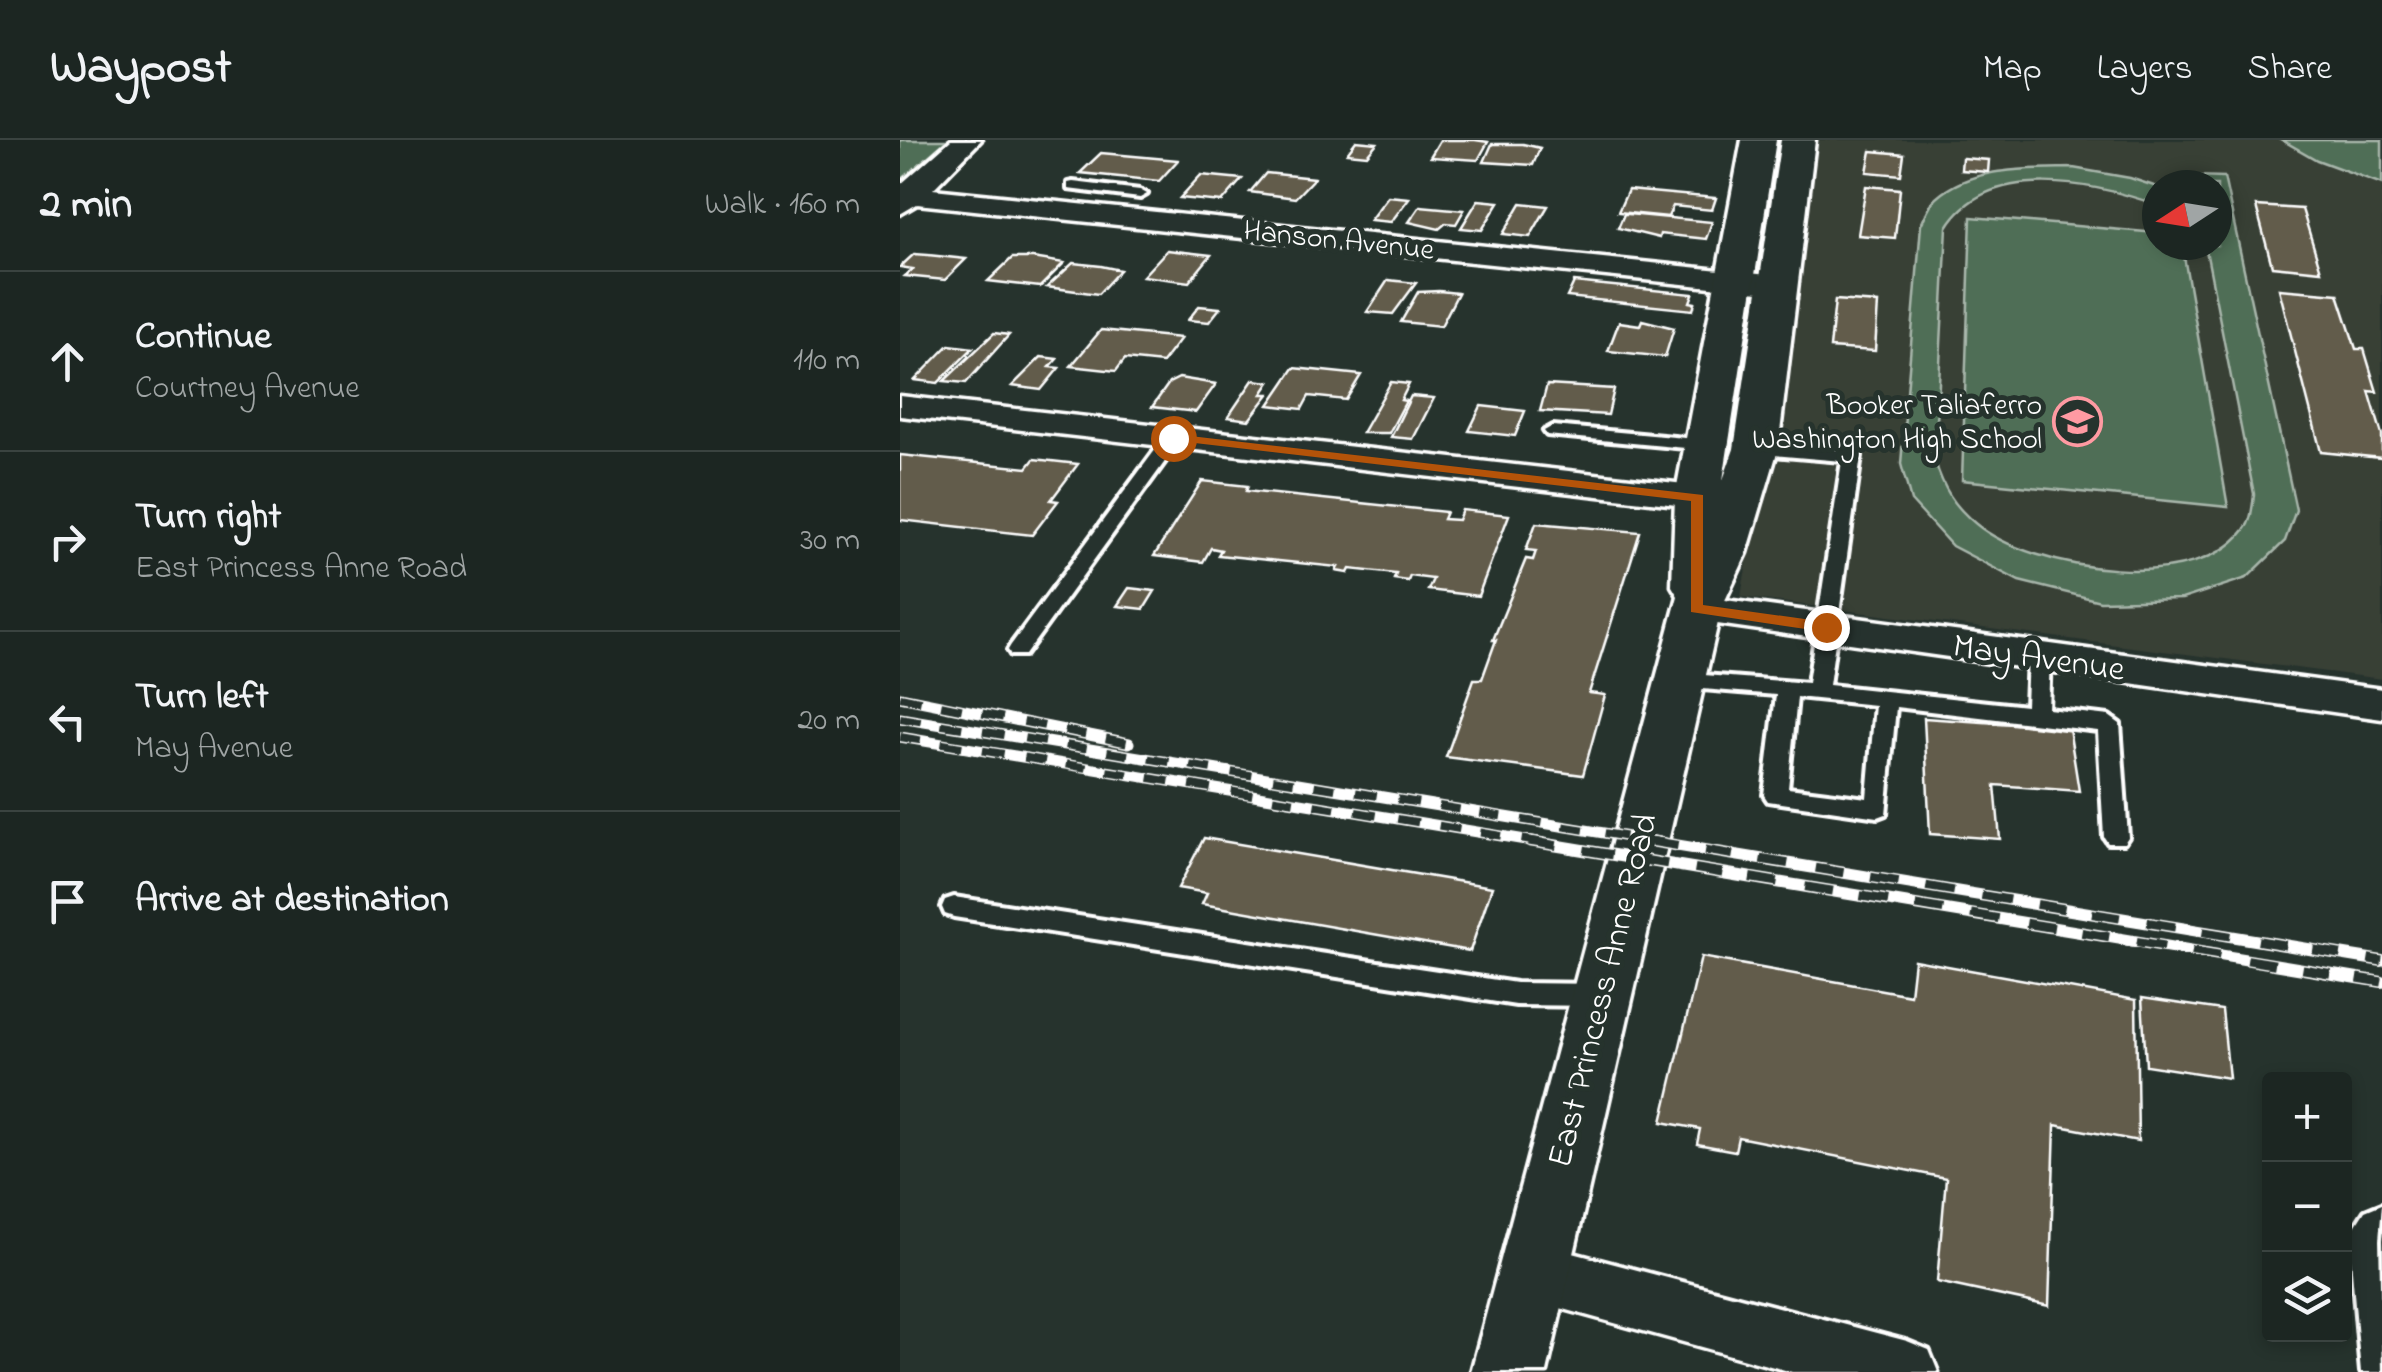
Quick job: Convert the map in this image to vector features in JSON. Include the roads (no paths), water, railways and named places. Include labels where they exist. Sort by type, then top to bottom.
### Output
[{"type":"main road","name":"East Princess Anne Road","points":[[1696,609],[1698,498],[1759,140]]},
{"type":"main road","name":"East Princess Anne Road","points":[[1508,1372],[1696,609],[1742,501],[1756,449],[1798,140]]},
{"type":"street","points":[[903,198],[968,140]]},
{"type":"street","name":"Hanson Avenue","points":[[903,198],[1078,199],[1778,285]]},
{"type":"street","points":[[900,406],[1742,501]]},
{"type":"street","name":"May Avenue","points":[[1696,609],[2382,704]]},
{"type":"street","points":[[1531,1271],[1908,1372]]},
{"type":"lane","points":[[1078,199],[1104,190],[1140,194]]},
{"type":"lane","points":[[1078,199],[1104,190]]},
{"type":"lane","points":[[1553,431],[1707,445]]},
{"type":"lane","points":[[1018,650],[1173,438]]},
{"type":"lane","points":[[1756,449],[1852,456],[1817,691]]},
{"type":"lane","points":[[2037,716],[2038,656]]},
{"type":"lane","points":[[1678,680],[1886,698],[2109,724],[2116,837]]},
{"type":"lane","points":[[1787,688],[1776,795],[1878,808],[1886,698]]},
{"type":"lane","points":[[954,907],[1516,994],[1601,995]]},
{"type":"lane","points":[[2377,1372],[2364,1236],[2382,1218]]},
{"type":"railway","points":[[900,697],[1129,743]]},
{"type":"railway","points":[[900,718],[1665,843]]},
{"type":"railway","points":[[900,737],[1544,843]]},
{"type":"railway","points":[[1529,841],[2382,982]]},
{"type":"railway","points":[[1650,841],[2382,961]]},
{"type":"place","name":"Booker Taliaferro Washington High School","points":[[2077,421]]}]
